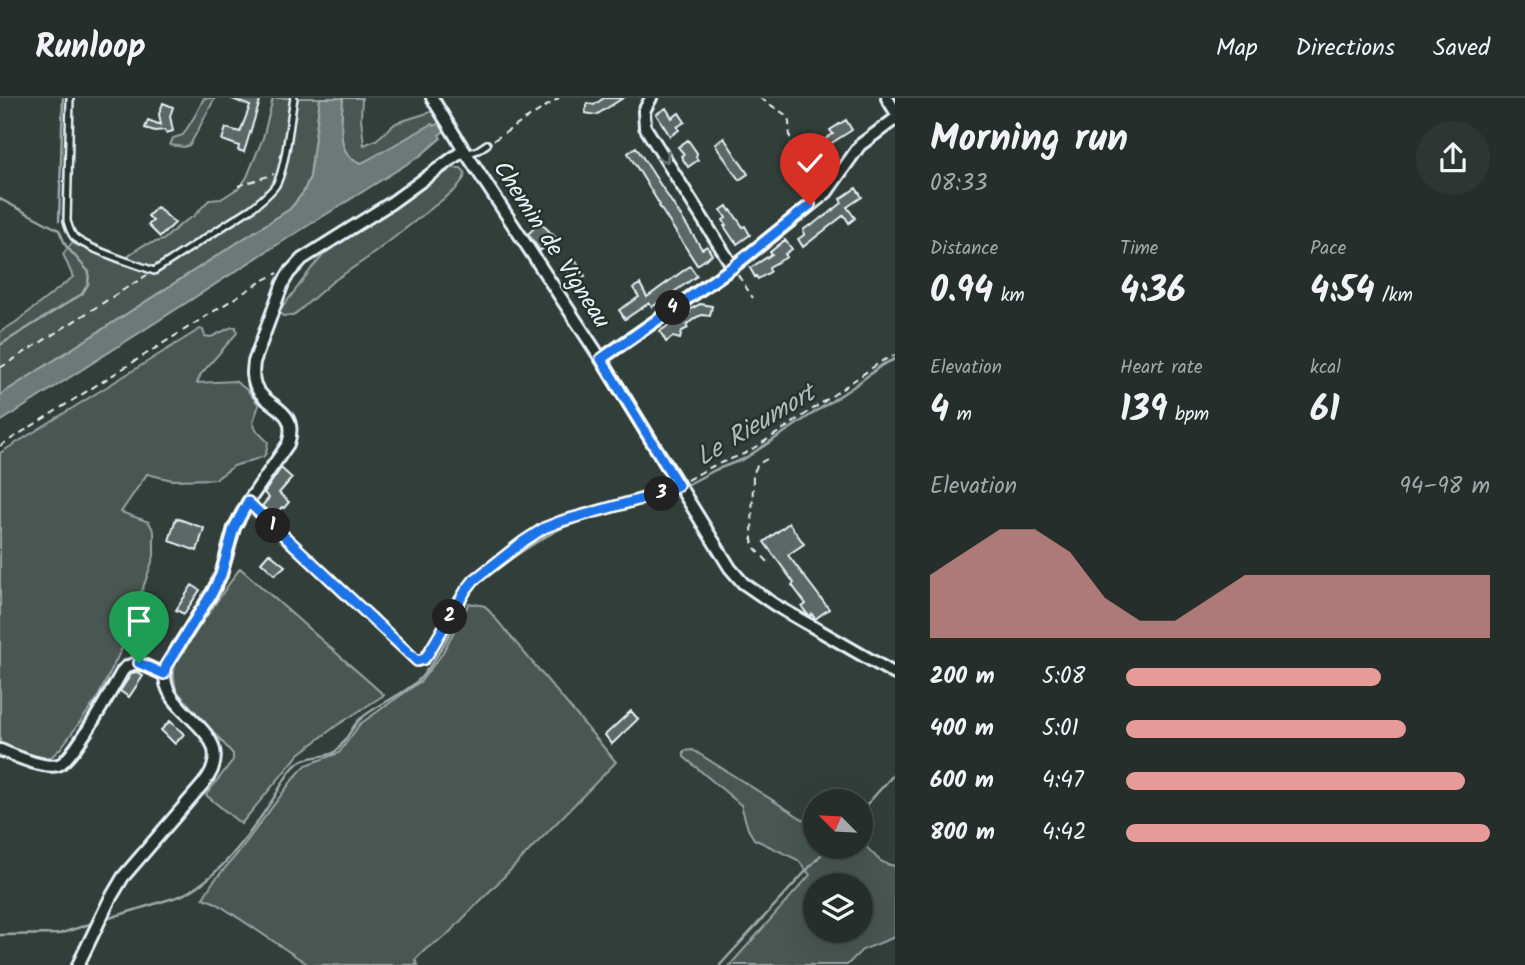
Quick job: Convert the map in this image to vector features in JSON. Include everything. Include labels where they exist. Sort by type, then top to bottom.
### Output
[{"type":"street","name":"Chemin de Vigneau","points":[[432,98],[601,359],[730,568],[743,583],[775,605],[895,674]]},
{"type":"street","points":[[651,98],[644,111],[645,127],[733,267]]},
{"type":"street","points":[[887,98],[895,111]]},
{"type":"street","points":[[601,359],[733,267],[827,192],[860,145],[895,119]]},
{"type":"street","points":[[79,965],[123,877],[211,775],[215,765],[215,747],[176,702],[164,674],[166,666],[221,575],[234,528],[248,502],[288,444],[291,424],[287,416],[259,391],[253,375],[254,362],[283,283],[302,259],[465,152]]},
{"type":"street","points":[[0,750],[46,765],[59,765],[76,747],[123,670],[129,665],[139,663],[164,674]]},
{"type":"lane","points":[[70,98],[67,221],[71,232],[76,239],[92,247],[154,271],[252,208],[276,185],[281,172],[294,98]]},
{"type":"lane","points":[[465,152],[478,150],[487,144]]},
{"type":"path","points":[[487,144],[559,98]]},
{"type":"path","points":[[760,98],[786,115],[789,121],[791,155],[820,197]]},
{"type":"path","points":[[238,186],[281,172]]},
{"type":"path","points":[[0,446],[262,281],[295,266]]},
{"type":"path","points":[[733,267],[753,298]]},
{"type":"path","points":[[0,368],[154,271]]},
{"type":"path","points":[[248,502],[417,661],[428,654],[474,580],[544,528],[679,488],[713,466],[746,453],[882,361],[895,355]]},
{"type":"path","points":[[767,459],[758,464],[753,474],[752,540],[754,547],[768,562]]},
{"type":"shaded area","points":[[204,98],[215,98],[190,145],[170,145],[173,138],[183,135]]},
{"type":"shaded area","points":[[273,98],[320,98],[310,177],[303,193],[290,209],[0,395],[0,332],[73,277],[63,254],[72,243],[123,265],[130,254],[144,245],[163,240],[194,216],[209,200],[221,199],[240,187],[263,138]]},
{"type":"shaded area","points":[[320,98],[343,98],[343,146],[353,160],[362,163],[432,124],[434,126],[440,123],[445,131],[439,135],[441,138],[420,156],[0,422],[0,395],[290,209],[303,193],[310,177]]},
{"type":"shaded area","points":[[343,98],[362,98],[364,145],[376,140],[396,123],[434,111],[440,123],[362,163],[353,160],[343,146]]},
{"type":"shaded area","points":[[452,168],[461,168],[465,172],[455,190],[369,257],[332,282],[293,316],[283,316],[279,312],[326,252]]},
{"type":"shaded area","points":[[236,327],[237,333],[201,374],[197,383],[235,381],[247,390],[259,405],[253,422],[256,430],[268,442],[266,453],[263,457],[234,466],[216,479],[172,480],[147,474],[121,512],[149,522],[154,532],[154,556],[123,646],[97,699],[51,757],[43,759],[0,745],[0,453],[200,329],[205,336],[211,337]]},
{"type":"shaded area","points":[[240,568],[384,695],[299,754],[241,824],[206,795],[233,760],[233,754],[176,690],[174,674],[177,659]]},
{"type":"shaded area","points":[[469,603],[485,606],[616,762],[446,936],[415,960],[418,965],[309,965],[216,903],[203,898],[306,765],[339,753],[360,724],[421,681],[442,654]]},
{"type":"shaded area","points":[[693,750],[803,819],[803,859],[873,859],[873,854],[895,866],[895,937],[862,950],[847,965],[730,965],[803,883],[803,943],[873,943],[873,873],[808,873],[798,860],[754,839],[741,805],[684,757],[684,751]]},
{"type":"building","points":[[230,98],[261,98],[244,152],[238,150],[239,146],[222,140],[226,128],[240,132],[250,106]]},
{"type":"building","points":[[604,98],[623,98],[596,115],[585,113],[587,103],[594,105]]},
{"type":"building","points":[[163,103],[173,107],[170,116],[173,131],[166,133],[165,130],[145,128],[148,120],[161,125],[159,114]]},
{"type":"building","points":[[666,108],[672,118],[679,113],[685,122],[670,136],[656,114]]},
{"type":"building","points":[[846,120],[852,130],[827,146],[830,151],[816,160],[810,149],[833,134],[830,130]]},
{"type":"building","points":[[724,138],[748,174],[739,180],[715,144]]},
{"type":"building","points":[[688,140],[697,153],[698,160],[688,167],[681,156],[684,154],[678,147]]},
{"type":"building","points":[[636,147],[702,249],[707,246],[712,255],[697,265],[628,153]]},
{"type":"building","points":[[856,188],[862,197],[847,207],[855,218],[849,223],[844,215],[803,247],[798,239],[804,235],[803,230],[842,203],[840,199]]},
{"type":"building","points":[[727,206],[750,235],[737,244],[724,226],[726,225],[723,220],[726,218],[721,210]]},
{"type":"building","points":[[157,207],[175,223],[160,237],[148,225],[153,221],[148,216]]},
{"type":"building","points":[[540,222],[555,237],[540,251],[528,234]]},
{"type":"building","points":[[785,240],[792,249],[785,254],[787,257],[769,267],[770,272],[758,279],[755,277],[750,268],[772,254],[770,252]]},
{"type":"building","points":[[575,259],[585,276],[574,282],[564,265]]},
{"type":"building","points":[[690,266],[697,276],[652,307],[649,303],[625,319],[619,310],[639,297],[633,288],[640,284],[647,297]]},
{"type":"building","points":[[700,304],[712,306],[710,316],[697,317],[686,325],[688,328],[682,331],[680,339],[673,337],[666,342],[660,331]]},
{"type":"building","points":[[281,468],[292,478],[279,493],[289,502],[274,516],[262,506],[269,498],[264,493]]},
{"type":"building","points":[[176,518],[204,528],[197,551],[169,541]]},
{"type":"building","points":[[789,523],[804,544],[788,555],[829,609],[815,619],[802,607],[806,604],[792,585],[794,583],[764,542]]},
{"type":"building","points":[[269,553],[285,566],[275,575],[261,562]]},
{"type":"building","points":[[192,585],[200,590],[184,614],[176,610]]},
{"type":"building","points":[[137,672],[143,676],[129,697],[120,691],[132,673]]},
{"type":"building","points":[[631,711],[638,719],[612,744],[605,735]]},
{"type":"building","points":[[170,721],[184,734],[175,744],[161,730]]},
{"type":"waterway","points":[[59,221],[63,98]]},
{"type":"waterway","points":[[0,199],[59,230],[66,246],[89,272],[88,284],[82,294],[0,345]]},
{"type":"waterway","name":"Le Rieumort","points":[[683,487],[715,470],[744,459],[882,365],[895,359]]},
{"type":"waterway","name":"Le Rieumort","points":[[106,919],[180,896],[194,889],[220,868],[253,828],[298,763],[329,755],[337,750],[359,720],[409,688],[424,674],[443,647],[470,594],[488,574],[538,541],[580,520],[656,499],[677,490]]},
{"type":"waterway","points":[[873,798],[895,773]]},
{"type":"waterway","points":[[720,965],[817,859]]},
{"type":"waterway","name":"Le Rieumort","points":[[0,935],[59,934],[93,923]]},
{"type":"route","points":[[139,663],[164,674],[166,666],[221,575],[234,528],[248,502],[417,661],[424,659],[474,580],[524,541],[544,528],[562,521],[663,493],[678,485],[601,359],[733,267],[810,205]]}]
